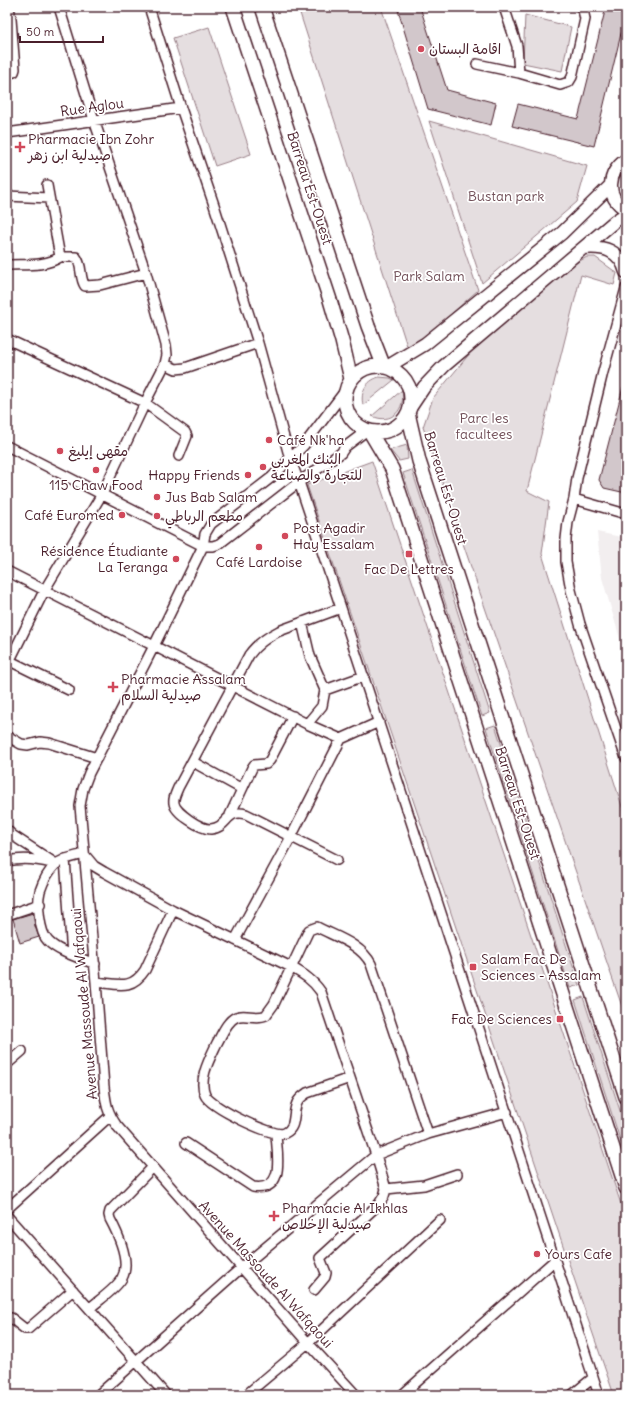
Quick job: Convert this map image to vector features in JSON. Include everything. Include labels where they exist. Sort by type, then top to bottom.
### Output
[{"type":"main road","name":"Barreau Est-Ouest","points":[[233,7],[330,300],[342,341],[348,385]]},
{"type":"main road","name":"Barreau Est-Ouest","points":[[262,7],[368,326],[385,367]]},
{"type":"main road","points":[[626,160],[615,169],[610,186],[618,204],[626,210]]},
{"type":"main road","points":[[385,367],[425,344],[562,233],[610,186]]},
{"type":"main road","points":[[409,410],[410,393],[408,382],[398,373],[385,367],[377,366],[362,370],[348,385],[344,400],[346,410],[355,423],[368,431],[380,433],[390,430],[405,420],[409,410],[424,387],[444,366],[583,248],[626,214]]},
{"type":"main road","points":[[583,248],[599,248],[613,253],[624,264],[626,272]]},
{"type":"main road","name":"Barreau Est-Ouest","points":[[409,410],[419,461],[626,1097]]},
{"type":"main road","name":"Barreau Est-Ouest","points":[[368,431],[392,469],[626,1188]]},
{"type":"street","points":[[7,74],[14,72],[15,69],[9,7]]},
{"type":"street","points":[[59,7],[94,120],[146,273],[166,345],[167,355],[165,364],[102,494],[44,590],[8,664],[69,690]]},
{"type":"street","points":[[149,7],[180,108],[214,204],[258,342],[290,459],[342,608],[599,1395]]},
{"type":"street","points":[[504,7],[517,46],[519,73]]},
{"type":"street","points":[[477,64],[519,73],[560,85],[569,82],[572,77],[585,19],[583,10],[580,7]]},
{"type":"street","name":"Rue Aglou","points":[[7,132],[180,108]]},
{"type":"street","points":[[46,185],[60,257]]},
{"type":"street","points":[[7,196],[49,198]]},
{"type":"street","points":[[7,265],[46,263],[54,261],[60,257],[76,257],[80,262],[82,279],[85,286],[100,285],[146,273]]},
{"type":"street","points":[[626,288],[578,471],[566,539],[566,562],[571,590],[580,624],[626,758]]},
{"type":"street","points":[[7,339],[145,403],[185,432],[187,436],[179,456]]},
{"type":"street","points":[[165,364],[176,369],[185,368],[258,342]]},
{"type":"street","name":"Avenue Massoude Al Wafqaoui","points":[[348,385],[319,426],[290,459],[272,477],[211,524],[205,534],[203,546],[86,781],[81,797],[80,814],[95,964],[105,1098],[110,1116],[241,1268],[356,1395]]},
{"type":"street","points":[[7,446],[203,546],[213,546],[219,544],[299,482],[341,453],[345,447],[368,431]]},
{"type":"street","points":[[574,499],[626,514]]},
{"type":"street","points":[[7,571],[307,724],[340,739]]},
{"type":"street","points":[[293,716],[270,760],[266,764],[254,765],[230,815],[221,825],[211,829],[205,828],[188,819],[175,808],[174,797],[234,686],[249,654],[254,648],[275,633],[342,608]]},
{"type":"street","points":[[302,622],[310,656],[325,690],[322,706],[307,724]]},
{"type":"street","points":[[325,690],[364,676]]},
{"type":"street","points":[[235,940],[291,837],[340,739],[379,722]]},
{"type":"street","points":[[7,736],[21,744],[28,745],[40,742],[49,742],[97,758]]},
{"type":"street","points":[[193,762],[242,789]]},
{"type":"street","points":[[230,815],[240,812],[246,814],[337,860]]},
{"type":"street","points":[[7,830],[12,835],[56,864]]},
{"type":"street","points":[[95,964],[52,945],[44,936],[40,919],[40,892],[49,873],[56,864],[65,859],[84,854],[94,866],[104,872],[173,910],[291,967],[316,984],[321,992],[386,1189],[379,1204],[320,1258],[326,1272],[325,1277],[314,1290]]},
{"type":"street","points":[[65,859],[72,955]]},
{"type":"street","points":[[7,861],[36,860],[56,864]]},
{"type":"street","points":[[7,915],[40,904]]},
{"type":"street","points":[[96,982],[122,985],[135,982],[145,970],[173,910]]},
{"type":"street","points":[[350,1078],[307,1093],[301,1097],[296,1105],[294,1122],[290,1130],[282,1134],[268,1132],[224,1112],[209,1102],[204,1093],[203,1079],[209,1059],[226,1026],[236,1017],[257,1017],[266,1015],[274,1004],[308,930],[314,927],[317,927],[356,947],[368,957],[428,1134]]},
{"type":"street","points":[[7,1064],[22,1051]]},
{"type":"street","points":[[98,1395],[241,1268],[376,1155],[428,1134],[507,1112]]},
{"type":"street","points":[[7,1209],[110,1116]]},
{"type":"street","points":[[186,1143],[253,1187],[262,1188],[268,1187],[272,1184],[276,1177],[278,1167],[276,1134]]},
{"type":"street","points":[[90,1308],[112,1290],[122,1278],[125,1261],[123,1249],[109,1215],[110,1211],[153,1167]]},
{"type":"street","points":[[386,1189],[424,1185],[457,1174]]},
{"type":"street","points":[[7,1216],[166,1395]]},
{"type":"street","points":[[246,1395],[308,1343],[440,1220]]},
{"type":"street","points":[[402,1395],[555,1260]]},
{"type":"street","points":[[7,1319],[11,1318],[25,1329],[28,1329],[73,1290]]},
{"type":"street","points":[[572,1395],[593,1378]]},
{"type":"shaded area","points":[[597,532],[626,538],[626,659],[602,578]]},
{"type":"green space","name":"Park Salam","points":[[298,7],[381,7],[478,290],[440,324],[408,349]]},
{"type":"green space","points":[[525,15],[571,27],[562,71],[523,63]]},
{"type":"green space","points":[[209,27],[251,154],[215,166],[173,38]]},
{"type":"green space","name":"Bustan park","points":[[429,121],[587,166],[577,202],[482,283]]},
{"type":"green space","name":"Parc les facultees","points":[[587,257],[595,257],[617,273],[614,285],[581,275],[527,491],[549,502],[542,554],[626,819],[626,1018],[423,427],[433,398],[485,335],[572,265]]},
{"type":"green space","points":[[379,377],[394,380],[363,405],[362,396],[367,384]]},
{"type":"green space","points":[[402,390],[402,404],[396,414],[385,419],[372,416]]},
{"type":"green space","points":[[407,445],[408,459],[399,461],[390,450]]},
{"type":"green space","points":[[372,461],[626,1219],[626,1395],[614,1395],[307,485]]},
{"type":"green space","points":[[412,470],[490,713],[482,716],[403,473]]},
{"type":"green space","points":[[495,725],[579,985],[570,988],[486,728]]},
{"type":"green space","points":[[583,997],[626,1129],[626,1158],[575,1000]]},
{"type":"building","name":"اقامة البستان","points":[[397,7],[420,7],[447,90],[496,103],[491,125],[428,109]]},
{"type":"building","points":[[606,7],[626,7],[626,13],[594,146],[512,126],[518,104],[578,119]]},
{"type":"building","points":[[623,387],[626,387],[626,493],[604,488],[599,480]]},
{"type":"building","points":[[33,913],[35,926],[39,937],[20,943],[13,919]]},
{"type":"place","name":"اقامة البستان","points":[[421,49]]},
{"type":"place","name":"Pharmacie Ibn Zohr صيدلية ابن زهر","points":[[20,147]]},
{"type":"place","name":"Café Nk'ha","points":[[269,440]]},
{"type":"place","name":"مقهى إيليغ","points":[[60,451]]},
{"type":"place","name":"البنك المغربي للتجارة والصناعة","points":[[263,467]]},
{"type":"place","name":"115 Chaw Food","points":[[96,470]]},
{"type":"place","name":"Happy Friends","points":[[248,475]]},
{"type":"place","name":"Jus Bab Salam","points":[[157,497]]},
{"type":"place","name":"Café Euromed","points":[[122,515]]},
{"type":"place","name":"مطعم الرباطي","points":[[157,516]]},
{"type":"place","name":"Post Agadir Hay Essalam","points":[[285,536]]},
{"type":"place","name":"Café Lardoise","points":[[259,547]]},
{"type":"place","name":"Fac De Lettres","points":[[409,554]]},
{"type":"place","name":"Résidence Étudiante La Teranga","points":[[176,559]]},
{"type":"place","name":"Pharmacie Assalam صيدلية السلام","points":[[113,687]]},
{"type":"place","name":"Salam Fac De Sciences - Assalam","points":[[473,967]]},
{"type":"place","name":"Fac De Sciences","points":[[560,1019]]},
{"type":"place","name":"Pharmacie Al Ikhlas صيدلية الإخلاص","points":[[274,1216]]},
{"type":"place","name":"Yours Cafe","points":[[537,1254]]}]
